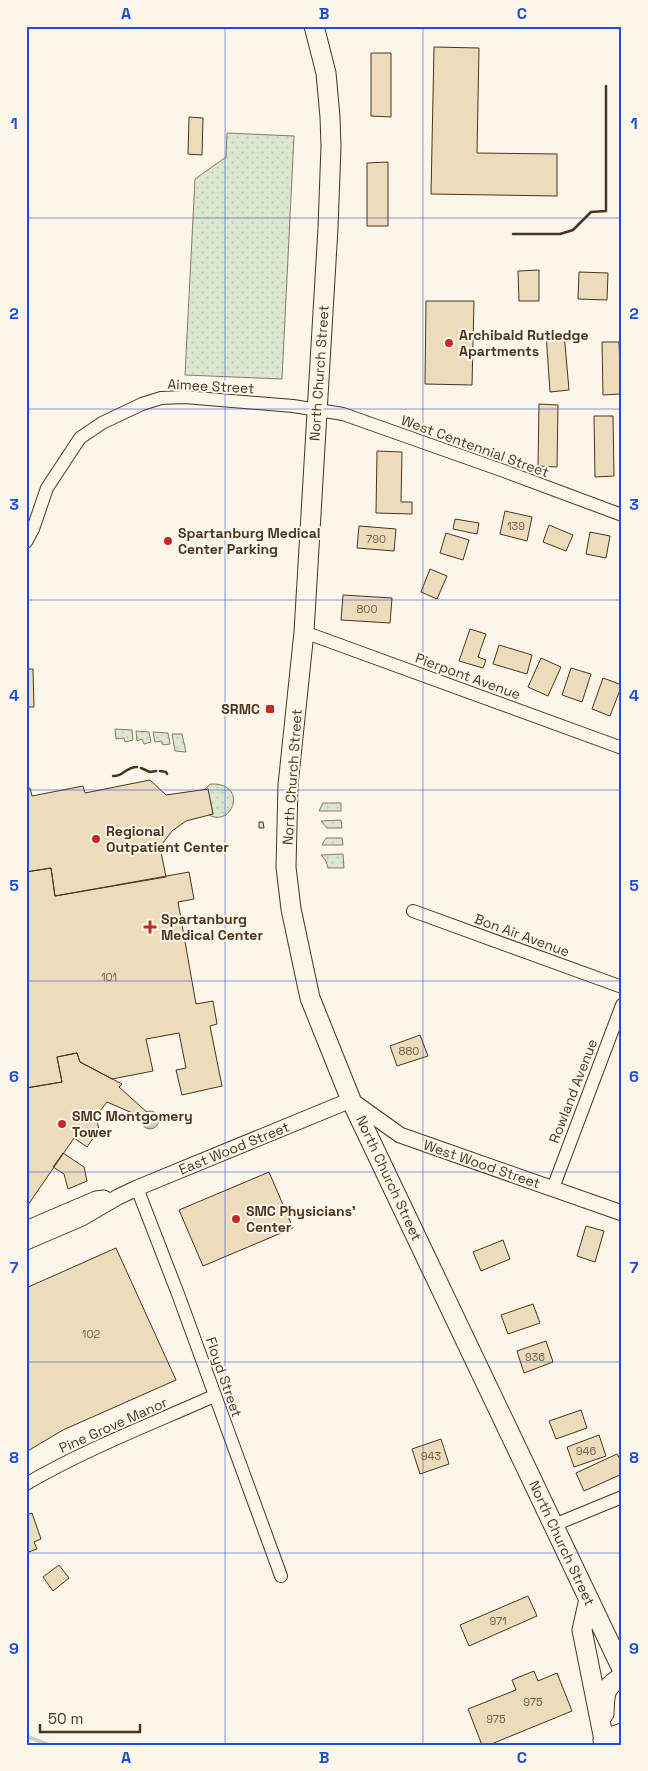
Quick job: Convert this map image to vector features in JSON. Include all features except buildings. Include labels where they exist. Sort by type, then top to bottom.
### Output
[{"type":"main road","name":"North Church Street","points":[[314,26],[326,73],[331,146],[328,228],[304,632],[288,785],[286,867],[291,909],[310,998],[351,1100],[622,1669]]},
{"type":"main road","points":[[588,1599],[582,1630],[608,1738]]},
{"type":"main road","points":[[608,1738],[606,1691],[612,1682],[622,1677]]},
{"type":"street","name":"Aimee Street","points":[[26,542],[33,529],[47,488],[80,438],[102,423],[142,404],[161,398],[184,397],[293,406],[317,410]]},
{"type":"street","name":"West Centennial Street","points":[[317,410],[351,417],[622,515]]},
{"type":"street","name":"Pierpont Avenue","points":[[304,632],[622,748]]},
{"type":"street","name":"Bon Air Avenue","points":[[413,911],[622,987]]},
{"type":"street","name":"Rowland Avenue","points":[[552,1188],[622,1005]]},
{"type":"street","name":"East Wood Street","points":[[26,1242],[82,1218],[118,1196],[351,1100]]},
{"type":"street","name":"West Wood Street","points":[[351,1100],[400,1135],[622,1213]]},
{"type":"street","name":"Floyd Street","points":[[137,1188],[182,1303],[214,1396],[281,1576]]},
{"type":"street","name":"East Wood Street","points":[[26,1229],[96,1199],[118,1196]]},
{"type":"street","name":"Pine Grove Manor","points":[[26,1484],[107,1442],[214,1396]]},
{"type":"street","points":[[554,1525],[622,1497]]},
{"type":"green space","points":[[227,133],[294,136],[282,379],[185,375],[195,179],[226,157]]},
{"type":"green space","points":[[115,729],[132,730],[133,740],[125,742],[124,738],[116,739]]},
{"type":"green space","points":[[136,731],[149,732],[151,742],[144,744],[142,739],[137,741]]},
{"type":"green space","points":[[153,732],[168,733],[170,744],[163,745],[161,741],[155,742]]},
{"type":"green space","points":[[172,734],[182,734],[186,752],[175,751]]},
{"type":"green space","points":[[210,784],[222,785],[230,790],[233,796],[233,804],[225,815],[218,817],[209,815],[213,814],[208,790],[204,790]]},
{"type":"green space","points":[[323,803],[341,803],[341,811],[319,811]]},
{"type":"green space","points":[[341,820],[342,828],[327,828],[321,821]]},
{"type":"green space","points":[[326,838],[342,838],[343,845],[322,845]]},
{"type":"green space","points":[[343,854],[344,868],[328,868],[326,861],[321,855]]},
{"type":"shaded area","points":[[146,1111],[154,1111],[159,1116],[157,1127],[146,1129],[141,1124],[141,1116]]},
{"type":"waterway","points":[[26,1736],[49,1745]]},
{"type":"wall","points":[[513,234],[560,234],[573,230],[591,212],[606,211],[606,86]]},
{"type":"wall","points":[[113,776],[137,767]]},
{"type":"wall","points":[[141,768],[150,772],[156,771]]},
{"type":"wall","points":[[160,771],[167,774]]},
{"type":"place","name":"Archibald Rutledge Apartments","points":[[449,343]]},
{"type":"place","name":"Spartanburg Medical Center Parking","points":[[168,541]]},
{"type":"place","name":"SRMC","points":[[270,709]]},
{"type":"place","name":"Regional Outpatient Center","points":[[96,839]]},
{"type":"place","name":"Spartanburg Medical Center","points":[[150,927]]},
{"type":"place","name":"SMC Montgomery Tower","points":[[62,1124]]},
{"type":"place","name":"SMC Physicians' Center","points":[[236,1219]]}]
